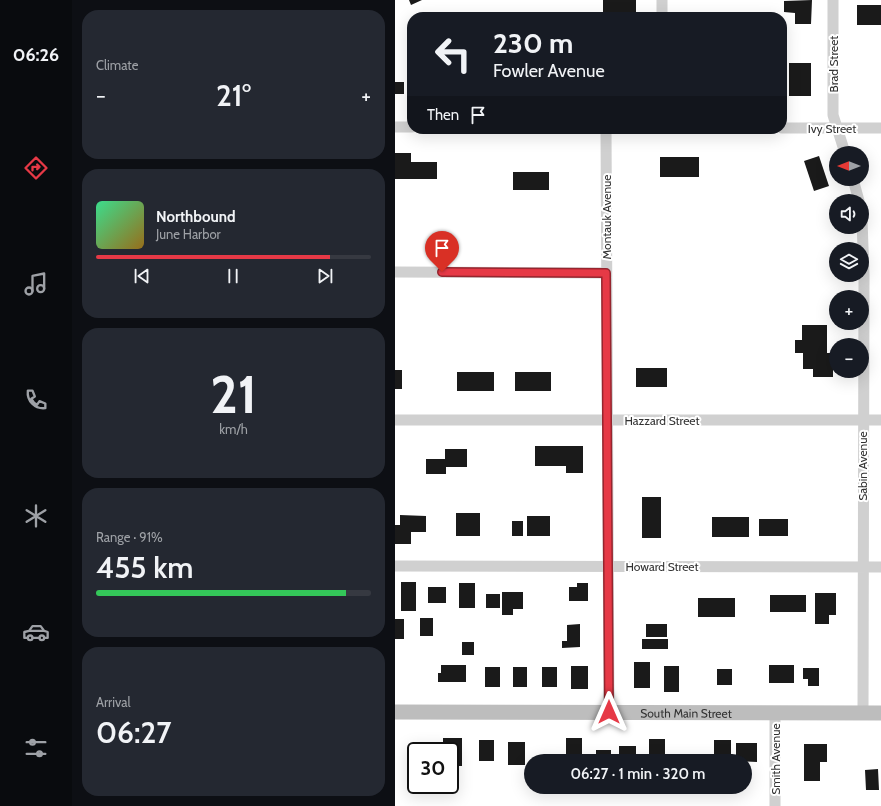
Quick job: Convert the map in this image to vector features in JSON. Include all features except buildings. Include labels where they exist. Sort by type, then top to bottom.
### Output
[{"type":"street","points":[[662,0],[662,12]]},
{"type":"street","name":"Brad Street","points":[[833,0],[833,115],[836,128]]},
{"type":"street","points":[[395,127],[407,127]]},
{"type":"street","name":"Ivy Street","points":[[787,128],[881,128]]},
{"type":"street","points":[[836,128],[842,146]]},
{"type":"street","name":"Montauk Avenue","points":[[606,134],[609,712]]},
{"type":"street","name":"Sabin Avenue","points":[[863,234],[864,275],[862,420],[863,712]]},
{"type":"street","points":[[395,272],[606,273]]},
{"type":"street","name":"Hazzard Street","points":[[395,420],[881,420]]},
{"type":"street","name":"Howard Street","points":[[395,566],[881,567]]},
{"type":"street","name":"South Main Street","points":[[395,712],[881,712]]},
{"type":"street","name":"Smith Avenue","points":[[775,712],[775,806]]},
{"type":"route","points":[[442,272],[606,273],[609,712]]}]
